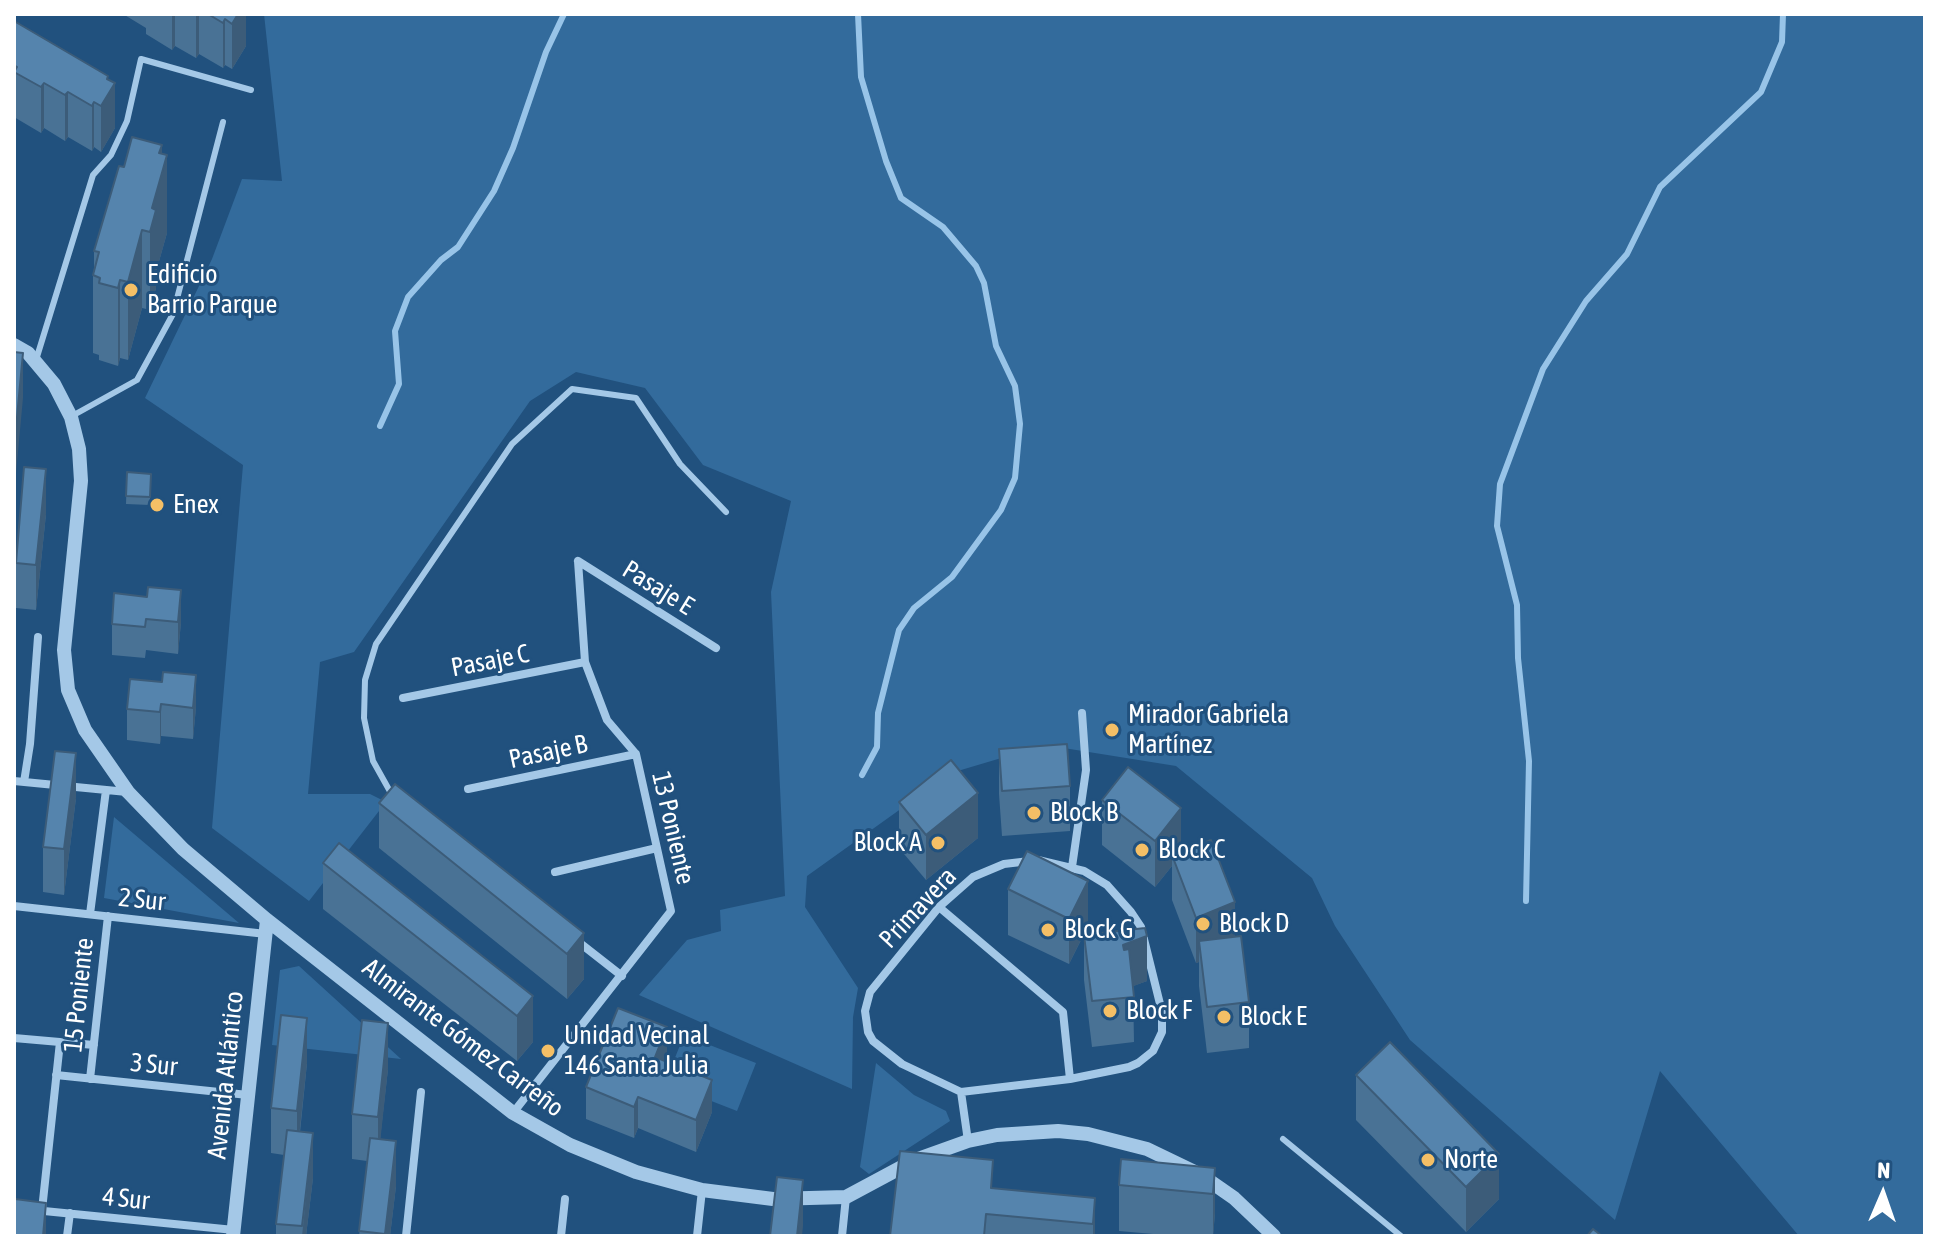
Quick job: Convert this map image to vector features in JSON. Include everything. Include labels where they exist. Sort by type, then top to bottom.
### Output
[{"type":"street","name":"Almirante Gómez Carreño","points":[[14,345],[36,360],[54,384],[71,417],[79,449],[81,481],[65,629],[65,670],[68,690],[85,730],[128,792],[183,849],[267,927],[513,1113],[570,1145],[668,1182],[702,1190],[773,1199],[846,1197],[915,1160],[968,1141],[997,1135],[1058,1131],[1103,1137],[1147,1149],[1218,1186],[1274,1236]]},
{"type":"street","name":"Pasaje E","points":[[578,561],[716,648]]},
{"type":"street","name":"13 Poniente","points":[[513,1113],[671,911],[636,754],[607,720],[585,662],[578,561]]},
{"type":"street","points":[[24,782],[38,637]]},
{"type":"street","name":"Pasaje C","points":[[403,698],[585,662]]},
{"type":"street","points":[[1072,867],[1086,770],[1082,713]]},
{"type":"street","name":"Pasaje B","points":[[468,789],[636,754]]},
{"type":"street","points":[[14,781],[128,792]]},
{"type":"street","name":"15 Poniente","points":[[90,914],[106,790]]},
{"type":"street","points":[[555,872],[657,848]]},
{"type":"street","name":"Primavera","points":[[1038,860],[1072,867],[1107,885],[1141,927],[1163,1022],[1153,1051],[1138,1063],[1070,1079],[961,1092],[902,1064],[873,1041],[865,1022],[866,1001],[870,992],[939,907],[973,877],[1004,864],[1038,860]]},
{"type":"street","name":"2 Sur","points":[[14,906],[267,927]]},
{"type":"street","points":[[939,907],[1063,1012],[1070,1079]]},
{"type":"street","name":"15 Poniente","points":[[90,1079],[108,916]]},
{"type":"street","name":"Avenida Atlántico","points":[[233,1233],[267,927]]},
{"type":"street","points":[[572,937],[622,976]]},
{"type":"street","name":"3 Sur","points":[[14,1038],[94,1045]]},
{"type":"street","name":"15 Poniente","points":[[42,1211],[60,1042]]},
{"type":"street","name":"3 Sur","points":[[56,1075],[248,1095]]},
{"type":"street","points":[[406,1236],[421,1092]]},
{"type":"street","points":[[961,1092],[968,1141]]},
{"type":"street","points":[[697,1236],[702,1190]]},
{"type":"street","points":[[842,1236],[846,1197]]},
{"type":"street","points":[[561,1236],[565,1199]]},
{"type":"street","name":"4 Sur","points":[[14,1208],[233,1233]]},
{"type":"street","points":[[67,1236],[70,1213]]},
{"type":"lane","points":[[36,360],[93,175],[111,155],[127,121],[141,59],[251,90]]},
{"type":"lane","points":[[71,417],[137,380],[173,314],[223,122]]},
{"type":"lane","points":[[395,800],[373,761],[364,718],[365,680],[376,644],[512,444],[572,389],[636,398],[680,464],[726,512]]},
{"type":"lane","points":[[1283,1139],[1401,1236]]},
{"type":"shaded area","points":[[264,14],[1925,14],[1925,1236],[1799,1236],[1660,1071],[1615,1220],[1410,1040],[1335,926],[1312,878],[1176,766],[1045,745],[951,773],[807,876],[805,907],[858,988],[853,1017],[852,1089],[639,995],[687,940],[721,931],[720,910],[785,896],[771,592],[791,501],[703,465],[645,388],[576,372],[530,401],[354,652],[320,662],[308,794],[370,794],[386,802],[309,901],[212,828],[243,465],[145,398],[212,259],[242,179],[282,181]]},
{"type":"shaded area","points":[[114,817],[239,923],[104,898]]},
{"type":"shaded area","points":[[299,966],[401,1059],[272,1045],[280,970]]},
{"type":"shaded area","points":[[684,1035],[756,1063],[737,1111],[665,1083]]},
{"type":"shaded area","points":[[876,1063],[914,1095],[946,1111],[950,1121],[869,1174],[860,1167]]},
{"type":"building","points":[[208,14],[238,14],[232,24],[225,19],[223,23]]},
{"type":"building","points":[[14,21],[108,76],[107,79],[115,83],[101,106],[94,102],[92,106],[44,83],[41,87],[14,72],[17,67],[14,65]]},
{"type":"building","points":[[132,137],[162,145],[159,153],[167,155],[152,208],[156,210],[150,232],[142,230],[128,282],[120,280],[118,288],[99,283],[100,278],[93,275],[99,252],[94,251],[119,166],[124,167]]},
{"type":"building","points":[[14,352],[23,353],[14,449]]},
{"type":"building","points":[[24,467],[46,469],[36,565],[16,563]]},
{"type":"building","points":[[127,472],[151,474],[150,497],[126,496]]},
{"type":"building","points":[[148,587],[181,590],[178,622],[146,619],[145,627],[112,624],[114,593],[147,597]]},
{"type":"building","points":[[163,672],[196,675],[193,708],[161,704],[160,712],[127,709],[130,679],[162,682]]},
{"type":"building","points":[[1067,744],[1070,786],[1002,791],[999,749]]},
{"type":"building","points":[[55,751],[76,753],[64,849],[43,847]]},
{"type":"building","points":[[951,760],[978,793],[926,835],[899,802]]},
{"type":"building","points":[[1128,767],[1181,808],[1155,841],[1102,800]]},
{"type":"building","points":[[395,784],[584,933],[567,954],[379,803]]},
{"type":"building","points":[[1211,840],[1235,902],[1196,918],[1172,855]]},
{"type":"building","points":[[339,843],[533,996],[517,1016],[323,863]]},
{"type":"building","points":[[1027,851],[1088,881],[1069,919],[1008,889]]},
{"type":"building","points":[[1145,928],[1147,936],[1123,945],[1124,950],[1129,949],[1134,997],[1092,1001],[1084,935]]},
{"type":"building","points":[[1241,936],[1249,1002],[1207,1007],[1199,941]]},
{"type":"building","points":[[618,1008],[667,1027],[655,1057],[712,1080],[696,1120],[638,1097],[634,1107],[586,1087]]},
{"type":"building","points":[[281,1015],[307,1018],[297,1111],[271,1108]]},
{"type":"building","points":[[362,1020],[388,1023],[378,1117],[352,1114]]},
{"type":"building","points":[[1390,1042],[1499,1154],[1466,1187],[1356,1075]]},
{"type":"building","points":[[287,1130],[313,1133],[302,1226],[276,1224]]},
{"type":"building","points":[[370,1138],[396,1141],[385,1234],[359,1231]]},
{"type":"building","points":[[900,1151],[993,1160],[991,1188],[1095,1198],[1093,1224],[986,1214],[984,1236],[890,1236]]},
{"type":"building","points":[[1121,1159],[1215,1168],[1213,1194],[1119,1185]]},
{"type":"building","points":[[777,1177],[803,1180],[797,1236],[770,1236]]},
{"type":"building","points":[[15,1199],[46,1203],[43,1236],[14,1236]]},
{"type":"building","points":[[1593,1229],[1602,1236],[1587,1236]]},
{"type":"waterway","points":[[380,426],[399,384],[395,331],[408,297],[441,260],[458,247],[494,191],[513,148],[546,52],[564,14]]},
{"type":"waterway","points":[[858,14],[861,77],[886,161],[901,198],[943,227],[976,266],[984,283],[996,346],[1015,386],[1020,424],[1015,478],[1001,510],[952,577],[914,608],[899,630],[878,713],[877,747],[862,775]]},
{"type":"waterway","points":[[1526,901],[1529,761],[1518,658],[1517,605],[1497,526],[1500,484],[1543,369],[1586,301],[1627,254],[1660,187],[1761,92],[1782,42],[1783,14]]},
{"type":"place","name":"Edificio Barrio Parque","points":[[131,290]]},
{"type":"place","name":"Enex","points":[[157,505]]},
{"type":"place","name":"Mirador Gabriela Martínez","points":[[1112,730]]},
{"type":"place","name":"Block B","points":[[1034,813]]},
{"type":"place","name":"Block A","points":[[938,843]]},
{"type":"place","name":"Block C","points":[[1142,850]]},
{"type":"place","name":"Block D","points":[[1203,924]]},
{"type":"place","name":"Block G","points":[[1048,930]]},
{"type":"place","name":"Block F","points":[[1110,1011]]},
{"type":"place","name":"Block E","points":[[1224,1017]]},
{"type":"place","name":"Unidad Vecinal 146 Santa Julia","points":[[548,1051]]},
{"type":"place","name":"Norte","points":[[1428,1160]]}]
